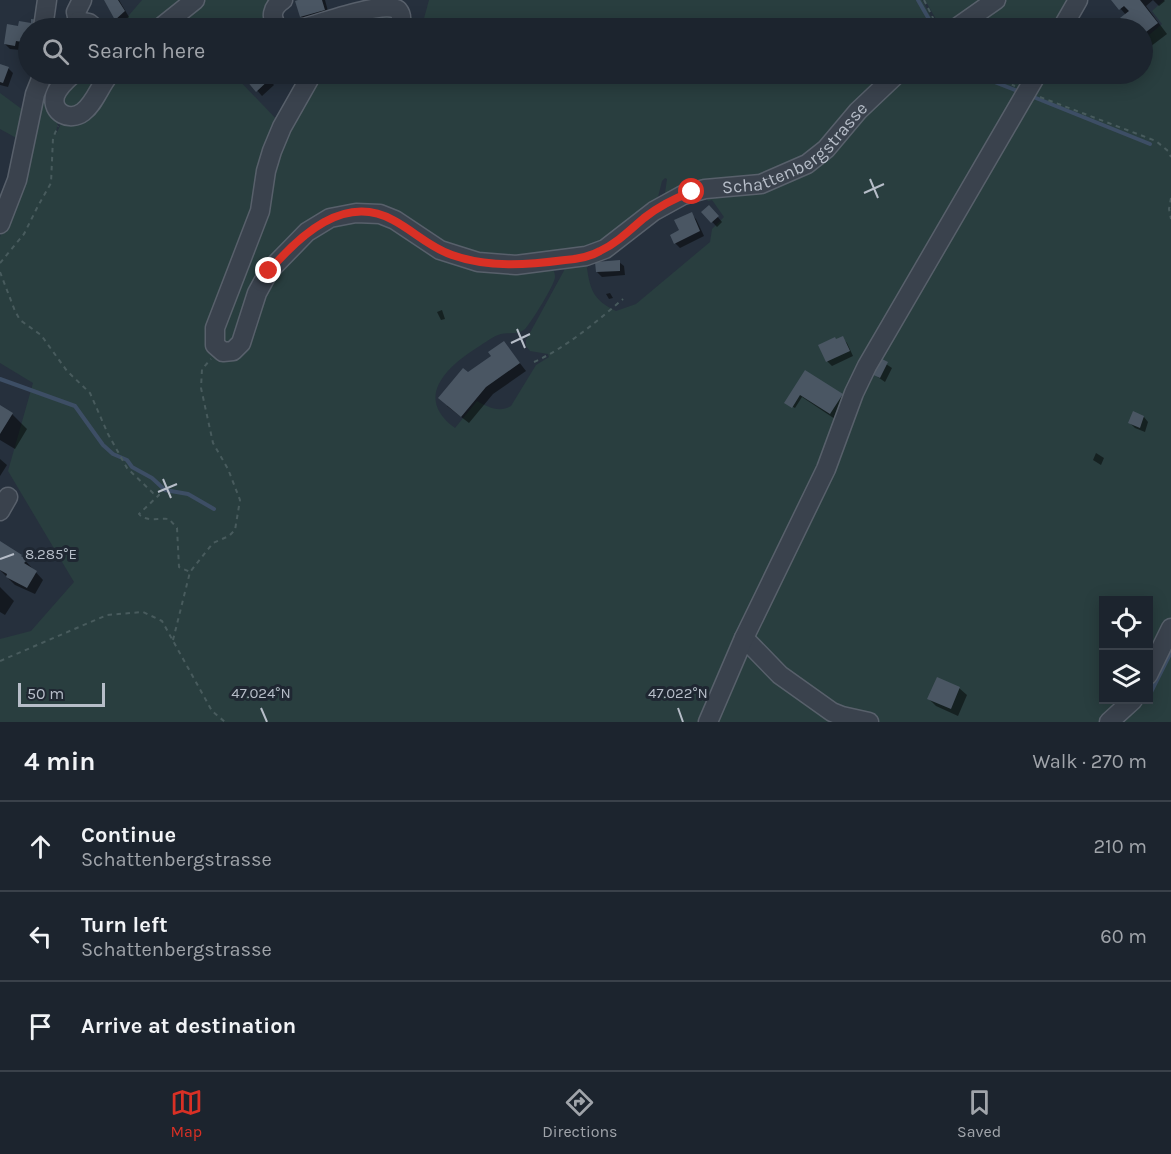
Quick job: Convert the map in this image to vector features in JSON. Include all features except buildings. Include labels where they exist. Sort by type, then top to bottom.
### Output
[{"type":"street","points":[[44,18],[46,0]]},
{"type":"street","points":[[75,18],[82,0]]},
{"type":"street","points":[[172,18],[195,0]]},
{"type":"street","points":[[273,18],[275,7],[284,0]]},
{"type":"street","points":[[970,18],[996,0]]},
{"type":"street","points":[[1068,18],[1078,0]]},
{"type":"street","points":[[330,18],[359,7],[380,3],[392,5],[399,10],[401,18]]},
{"type":"street","points":[[28,84],[36,94]]},
{"type":"street","points":[[0,224],[18,180],[40,84]]},
{"type":"street","points":[[63,84],[55,96],[56,105],[63,115],[74,116],[82,113],[103,84]]},
{"type":"street","points":[[219,350],[214,342],[215,328],[260,211],[269,161],[282,127],[306,84]]},
{"type":"street","name":"Schattenbergstrasse","points":[[219,350],[226,353],[233,351],[241,343],[257,293],[269,271],[300,239],[330,218],[364,212],[388,217],[440,250],[478,262],[503,265],[533,264],[586,256],[605,249],[645,217],[682,195],[705,189],[761,184],[807,164],[826,149],[858,111],[886,84]]},
{"type":"street","points":[[708,722],[744,638],[826,469],[854,393],[867,366],[1030,84]]},
{"type":"street","points":[[1153,666],[1171,628]]},
{"type":"street","points":[[744,638],[780,675],[832,712],[869,722]]},
{"type":"street","points":[[1109,722],[1128,704]]},
{"type":"path","points":[[924,0],[933,18]]},
{"type":"path","points":[[1009,84],[1156,141],[1168,151],[1171,157]]},
{"type":"path","points":[[0,263],[24,234],[51,183],[53,138],[63,115]]},
{"type":"path","points":[[1171,198],[1169,208],[1171,219]]},
{"type":"path","points":[[0,272],[20,320],[41,335],[67,371],[90,393],[108,434],[127,468],[153,493],[159,495],[140,514],[147,519],[169,519],[177,528],[179,567],[190,572]]},
{"type":"path","points":[[534,362],[557,351],[623,299]]},
{"type":"path","points":[[173,640],[190,572],[213,543],[229,536],[235,530],[240,500],[228,469],[213,443],[201,388],[202,369],[219,350]]},
{"type":"path","points":[[0,661],[108,615],[143,612],[162,621],[212,711],[225,722]]},
{"type":"green space","points":[[142,0],[189,0],[168,18],[127,18]]},
{"type":"green space","points":[[200,0],[276,0],[268,18],[178,18]]},
{"type":"green space","points":[[429,0],[922,0],[932,18],[424,18]]},
{"type":"green space","points":[[925,0],[991,0],[964,18],[935,18]]},
{"type":"green space","points":[[1001,0],[1075,0],[1065,18],[975,18]]},
{"type":"green space","points":[[1164,0],[1171,0],[1171,722],[0,722],[0,639],[31,631],[74,582],[8,471],[33,383],[0,363],[0,237],[31,145],[40,96],[45,84],[63,84],[56,134],[62,122],[105,84],[243,84],[281,124],[258,205],[211,328],[229,360],[262,288],[315,230],[372,217],[420,243],[552,268],[555,274],[554,281],[525,329],[495,336],[453,366],[438,385],[437,406],[443,417],[455,428],[477,401],[498,409],[511,406],[536,365],[549,357],[548,354],[530,351],[526,346],[526,340],[566,267],[586,262],[593,292],[608,307],[616,311],[636,304],[710,242],[712,229],[724,217],[712,200],[708,201],[703,193],[782,180],[891,84],[1153,84],[1153,32],[1162,24],[1152,11]]},
{"type":"green space","points":[[395,13],[394,18],[369,18]]},
{"type":"green space","points":[[70,84],[99,84],[80,110],[62,108],[62,91]]},
{"type":"green space","points":[[313,84],[883,84],[796,167],[664,200],[667,179],[665,178],[662,181],[656,205],[610,242],[566,257],[468,257],[382,211],[297,238],[243,326],[226,347],[218,333],[273,157]]},
{"type":"green space","points":[[0,93],[23,110],[20,140],[0,129]]},
{"type":"waterway","points":[[918,0],[928,18]]},
{"type":"waterway","points":[[1000,84],[1020,92]]},
{"type":"waterway","points":[[1031,96],[1150,144]]},
{"type":"waterway","points":[[0,379],[75,406],[103,445],[113,454],[127,460],[132,467],[152,478],[165,490],[188,494],[214,509]]},
{"type":"waterway","points":[[1153,688],[1171,652]]},
{"type":"route","points":[[269,271],[315,226],[338,215],[356,213],[372,213],[388,217],[429,245],[451,255],[478,262],[516,265],[568,260],[599,252],[664,204],[692,192]]}]
